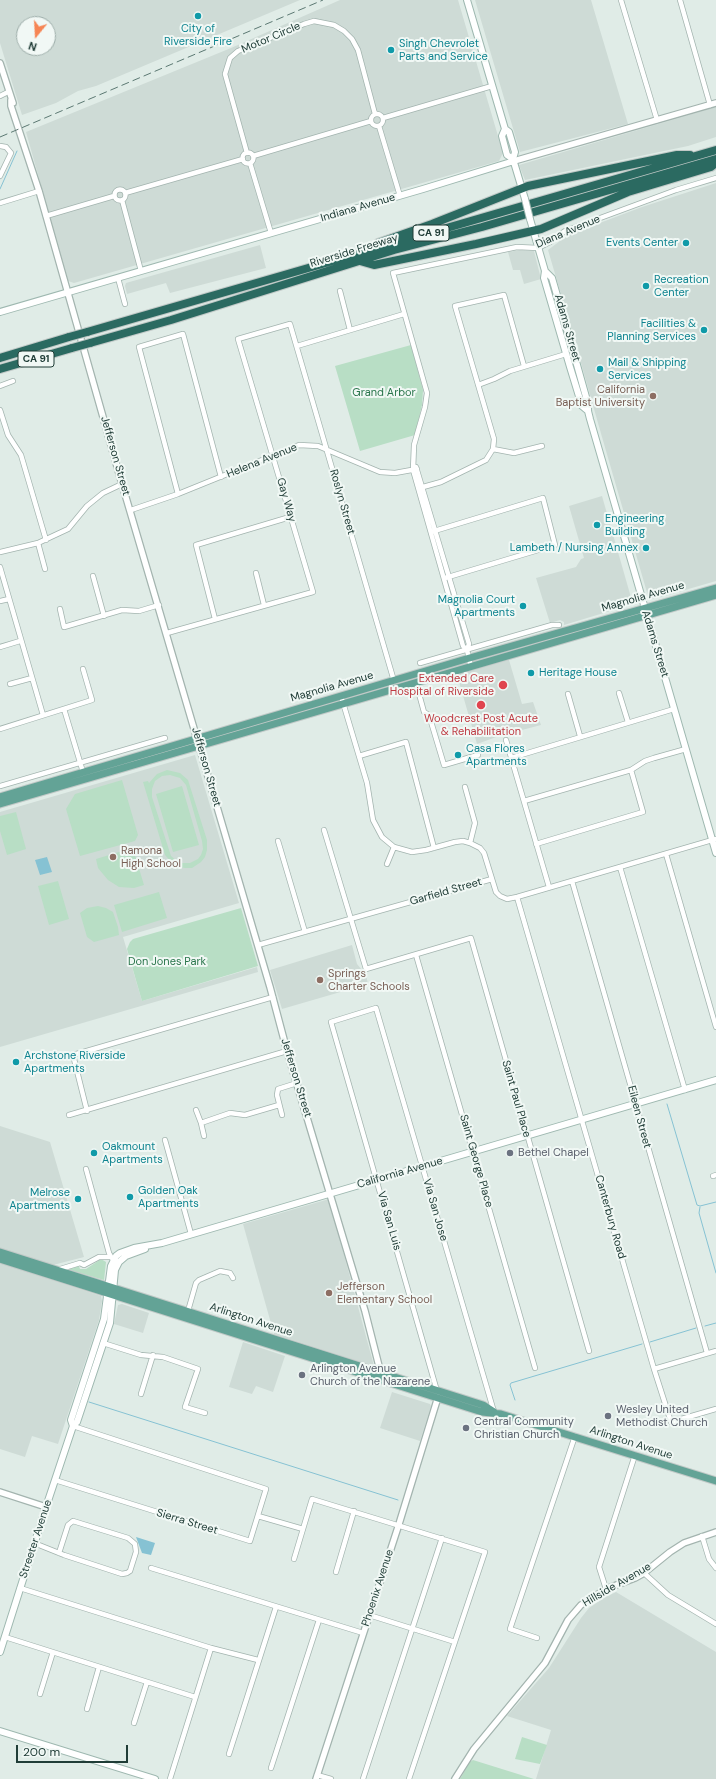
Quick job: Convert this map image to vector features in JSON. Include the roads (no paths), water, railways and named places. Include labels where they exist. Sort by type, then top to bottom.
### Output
[{"type":"highway","name":"Riverside Freeway","points":[[0,358],[716,150]]},
{"type":"highway","points":[[341,260],[347,253],[412,232],[521,188],[677,155],[699,155]]},
{"type":"highway","name":"Riverside Freeway","points":[[0,370],[171,320],[358,261],[482,227],[716,159]]},
{"type":"highway","points":[[358,261],[374,264],[476,244],[541,229],[628,192],[711,167],[716,163]]},
{"type":"main road","name":"Adams Street","points":[[467,0],[505,129],[502,136],[507,155],[513,160],[525,199],[545,271],[544,278],[577,391],[582,406],[588,411]]},
{"type":"main road","name":"Indiana Avenue","points":[[0,312],[400,195],[513,160]]},
{"type":"main road","name":"Adams Street","points":[[545,271],[552,278],[586,394],[588,411],[645,612],[714,839],[716,853]]},
{"type":"main road","points":[[577,391],[586,394]]},
{"type":"main road","name":"Magnolia Avenue","points":[[0,797],[83,772],[343,705],[471,667],[716,588]]},
{"type":"main road","name":"Magnolia Avenue","points":[[0,804],[199,743],[341,696],[469,658],[716,595]]},
{"type":"main road","name":"California Avenue","points":[[112,1259],[120,1253],[134,1248],[162,1243],[716,1080]]},
{"type":"main road","points":[[110,1291],[115,1270],[119,1262],[126,1256],[162,1243]]},
{"type":"main road","name":"Arlington Avenue","points":[[0,1252],[57,1270],[110,1291],[188,1311],[369,1370],[382,1377]]},
{"type":"main road","name":"Arlington Avenue","points":[[0,1259],[110,1291],[438,1394],[482,1412],[494,1412],[716,1481]]},
{"type":"main road","points":[[110,1291],[109,1272],[112,1259]]},
{"type":"main road","name":"Streeter Avenue","points":[[0,1652],[73,1426],[77,1422],[103,1343],[110,1320],[110,1291]]},
{"type":"main road","name":"Streeter Avenue","points":[[73,1426],[71,1420],[104,1319],[110,1291]]},
{"type":"main road","points":[[0,1731],[155,1779]]},
{"type":"street","points":[[621,0],[656,120]]},
{"type":"street","points":[[680,0],[710,105]]},
{"type":"street","name":"Motor Circle","points":[[247,153],[225,74],[230,58],[238,51],[304,24],[314,21],[334,25],[344,31],[352,39],[358,50],[376,114]]},
{"type":"street","name":"Jefferson Street","points":[[0,63],[8,92],[15,105],[21,125],[122,484],[131,510],[258,945],[287,1051],[330,1194],[382,1377]]},
{"type":"street","points":[[383,118],[492,86]]},
{"type":"street","points":[[0,96],[8,92]]},
{"type":"street","name":"Indiana Avenue","points":[[513,160],[716,103]]},
{"type":"street","points":[[371,122],[372,116],[376,114],[381,115],[383,118]]},
{"type":"street","points":[[379,126],[383,122],[383,118]]},
{"type":"street","points":[[371,122],[375,126],[379,126]]},
{"type":"street","points":[[253,156],[371,122]]},
{"type":"street","points":[[379,126],[400,195]]},
{"type":"street","points":[[0,146],[4,146],[10,150],[11,153],[0,176]]},
{"type":"street","points":[[243,159],[244,154],[247,153],[251,153],[253,156]]},
{"type":"street","points":[[253,156],[253,160],[250,163],[271,233]]},
{"type":"street","points":[[243,159],[250,163]]},
{"type":"street","points":[[125,193],[243,159]]},
{"type":"street","name":"Diana Avenue","points":[[404,314],[393,273],[517,247],[538,248],[566,231],[676,190],[716,178]]},
{"type":"street","points":[[114,196],[115,191],[118,189],[121,189],[125,193]]},
{"type":"street","points":[[0,203],[39,191]]},
{"type":"street","points":[[125,193],[122,200],[141,271]]},
{"type":"street","points":[[46,216],[114,196]]},
{"type":"street","points":[[114,196],[116,199],[122,200]]},
{"type":"street","points":[[118,278],[125,304]]},
{"type":"street","points":[[340,291],[350,330]]},
{"type":"street","points":[[423,488],[441,482],[483,462],[491,455],[493,449],[494,439],[456,306],[504,295],[524,366]]},
{"type":"street","points":[[296,346],[404,314],[427,393],[425,407],[414,445],[413,464],[447,577],[463,646],[467,650],[471,667]]},
{"type":"street","name":"Gay Way","points":[[264,605],[313,592],[238,339],[290,324]]},
{"type":"street","name":"Roslyn Street","points":[[290,324],[394,681]]},
{"type":"street","points":[[178,494],[139,347],[183,334],[221,477]]},
{"type":"street","points":[[478,385],[524,366],[566,354]]},
{"type":"street","points":[[0,386],[13,382]]},
{"type":"street","points":[[0,410],[8,435],[21,455],[46,540]]},
{"type":"street","name":"Helena Avenue","points":[[131,510],[178,494],[299,445],[318,446],[327,449],[380,472],[395,472],[415,469]]},
{"type":"street","points":[[493,449],[514,453],[542,446]]},
{"type":"street","points":[[415,469],[423,488],[434,531]]},
{"type":"street","points":[[0,552],[38,543],[68,529],[87,506],[103,493],[122,484]]},
{"type":"street","points":[[434,531],[543,498],[555,545],[447,577]]},
{"type":"street","points":[[215,619],[196,545],[290,517]]},
{"type":"street","points":[[38,543],[46,569]]},
{"type":"street","points":[[0,567],[20,641],[43,715]]},
{"type":"street","points":[[167,633],[264,605],[256,573]]},
{"type":"street","points":[[93,576],[104,616]]},
{"type":"street","points":[[0,601],[8,599]]},
{"type":"street","points":[[60,609],[64,626],[122,610],[139,611],[159,605]]},
{"type":"street","points":[[420,663],[552,625],[559,625]]},
{"type":"street","points":[[0,647],[20,641]]},
{"type":"street","points":[[0,728],[92,700],[83,669]]},
{"type":"street","points":[[10,684],[32,678]]},
{"type":"street","points":[[416,683],[424,712],[429,715],[444,765],[478,755]]},
{"type":"street","points":[[568,694],[580,736]]},
{"type":"street","points":[[619,694],[628,722]]},
{"type":"street","points":[[341,696],[369,791],[370,811],[374,825],[382,837],[394,847],[412,852],[455,842],[463,841],[470,843],[480,848],[484,853],[492,879]]},
{"type":"street","points":[[64,709],[83,772]]},
{"type":"street","points":[[511,758],[580,736],[674,709]]},
{"type":"street","points":[[0,786],[165,738]]},
{"type":"street","points":[[506,740],[549,887]]},
{"type":"street","points":[[359,756],[406,742],[434,848]]},
{"type":"street","points":[[524,801],[631,770],[649,760],[686,749]]},
{"type":"street","points":[[536,844],[643,812],[631,770]]},
{"type":"street","points":[[465,787],[475,822],[470,843]]},
{"type":"street","points":[[324,830],[366,969],[416,954]]},
{"type":"street","name":"Garfield Street","points":[[258,945],[492,879],[496,892],[500,896],[507,899],[516,897],[714,839]]},
{"type":"street","points":[[278,841],[305,932]]},
{"type":"street","points":[[387,864],[394,847]]},
{"type":"street","points":[[666,854],[716,1027]]},
{"type":"street","points":[[620,867],[685,1090]]},
{"type":"street","name":"Eileen Street","points":[[572,881],[707,1354]]},
{"type":"street","name":"Canterbury Road","points":[[516,897],[654,1369],[671,1422],[716,1409]]},
{"type":"street","name":"Saint Paul Place","points":[[416,954],[471,938],[589,1351]]},
{"type":"street","name":"Saint George Place","points":[[416,954],[535,1368]]},
{"type":"street","points":[[87,1111],[74,1055],[273,997]]},
{"type":"street","name":"Via San Jose","points":[[376,1008],[494,1412]]},
{"type":"street","name":"Via San Luis","points":[[376,1008],[331,1022],[438,1394]]},
{"type":"street","points":[[69,1115],[87,1111],[287,1051]]},
{"type":"street","points":[[282,1115],[277,1095],[278,1089],[280,1087],[297,1083]]},
{"type":"street","points":[[201,1123],[230,1114],[245,1114],[279,1105]]},
{"type":"street","points":[[196,1110],[204,1136]]},
{"type":"street","points":[[165,1140],[191,1234]]},
{"type":"street","points":[[57,1270],[80,1263],[84,1265],[99,1257],[112,1259],[86,1169]]},
{"type":"street","points":[[188,1311],[198,1280],[220,1271],[230,1273],[233,1278]]},
{"type":"street","points":[[103,1343],[141,1355],[153,1355],[198,1369],[185,1408],[205,1413]]},
{"type":"street","points":[[654,1369],[716,1351]]},
{"type":"street","points":[[141,1394],[153,1355]]},
{"type":"street","points":[[369,1370],[377,1369],[378,1364]]},
{"type":"street","name":"Phoenix Avenue","points":[[317,1777],[399,1524],[438,1394]]},
{"type":"street","points":[[73,1426],[266,1488],[258,1516],[303,1529]]},
{"type":"street","points":[[537,1638],[510,1629],[575,1436]]},
{"type":"street","points":[[606,1589],[598,1567],[635,1455]]},
{"type":"street","name":"Sierra Street","points":[[55,1480],[250,1541],[258,1516]]},
{"type":"street","points":[[0,1492],[46,1507]]},
{"type":"street","points":[[294,1559],[312,1499],[394,1524],[399,1524],[485,1552],[409,1779]]},
{"type":"street","points":[[336,1572],[354,1511]]},
{"type":"street","points":[[34,1543],[59,1553],[122,1574],[127,1573],[130,1570],[136,1552],[134,1544],[128,1538],[73,1521],[68,1525],[59,1553]]},
{"type":"street","name":"Hillside Avenue","points":[[455,1779],[471,1753],[545,1663],[572,1614],[590,1598],[606,1589],[634,1578],[676,1547],[716,1532]]},
{"type":"street","points":[[702,1536],[709,1559],[716,1568]]},
{"type":"street","points":[[363,1779],[442,1538]]},
{"type":"street","points":[[151,1568],[363,1634]]},
{"type":"street","points":[[644,1572],[668,1595],[716,1624]]},
{"type":"street","points":[[20,1588],[210,1648],[258,1660]]},
{"type":"street","points":[[229,1754],[276,1607]]},
{"type":"street","points":[[369,1615],[456,1642]]},
{"type":"street","points":[[271,1768],[319,1620]]},
{"type":"street","points":[[5,1637],[195,1697]]},
{"type":"street","points":[[170,1779],[210,1648]]},
{"type":"street","points":[[40,1694],[53,1652]]},
{"type":"street","points":[[87,1709],[100,1667]]},
{"type":"street","points":[[134,1723],[147,1682]]},
{"type":"street","points":[[317,1777],[331,1779]]},
{"type":"water","points":[[47,857],[52,872],[40,875],[35,860]]},
{"type":"water","points":[[136,1537],[155,1543],[151,1555],[142,1553]]},
{"type":"waterway","points":[[0,189],[17,151]]},
{"type":"waterway","points":[[667,1104],[697,1205],[700,1206],[716,1202]]},
{"type":"waterway","points":[[700,1207],[699,1213],[716,1273]]},
{"type":"waterway","points":[[705,1326],[716,1323]]},
{"type":"waterway","points":[[650,1342],[696,1328]]},
{"type":"waterway","points":[[515,1400],[510,1385],[511,1383],[642,1344]]},
{"type":"waterway","points":[[89,1402],[398,1500]]},
{"type":"railway","points":[[0,137],[323,0]]},
{"type":"place","name":"City of Riverside Fire","points":[[198,16]]},
{"type":"place","name":"Singh Chevrolet Parts and Service","points":[[391,50]]},
{"type":"place","name":"Events Center","points":[[686,243]]},
{"type":"place","name":"Recreation Center","points":[[646,286]]},
{"type":"place","name":"Facilities & Planning Services","points":[[704,330]]},
{"type":"place","name":"Mail & Shipping Services","points":[[600,369]]},
{"type":"place","name":"California Baptist University","points":[[653,396]]},
{"type":"place","name":"Engineering Building","points":[[597,525]]},
{"type":"place","name":"Lambeth / Nursing Annex","points":[[646,548]]},
{"type":"place","name":"Magnolia Court Apartments","points":[[523,606]]},
{"type":"place","name":"Heritage House","points":[[531,673]]},
{"type":"place","name":"Extended Care Hospital of Riverside","points":[[503,685]]},
{"type":"place","name":"Woodcrest Post Acute & Rehabilitation","points":[[481,705]]},
{"type":"place","name":"Casa Flores Apartments","points":[[458,755]]},
{"type":"place","name":"Ramona High School","points":[[113,857]]},
{"type":"place","name":"Springs Charter Schools","points":[[320,980]]},
{"type":"place","name":"Archstone Riverside Apartments","points":[[16,1062]]},
{"type":"place","name":"Oakmount Apartments","points":[[94,1153]]},
{"type":"place","name":"Bethel Chapel","points":[[510,1153]]},
{"type":"place","name":"Golden Oak Apartments","points":[[130,1197]]},
{"type":"place","name":"Melrose Apartments","points":[[78,1199]]},
{"type":"place","name":"Jefferson Elementary School","points":[[329,1293]]},
{"type":"place","name":"Arlington Avenue Church of the Nazarene","points":[[302,1375]]},
{"type":"place","name":"Wesley United Methodist Church","points":[[608,1416]]},
{"type":"place","name":"Central Community Christian Church","points":[[466,1428]]},
{"type":"park label","name":"Grand Arbor","points":[[384,393]]},
{"type":"park label","name":"Don Jones Park","points":[[167,962]]}]
